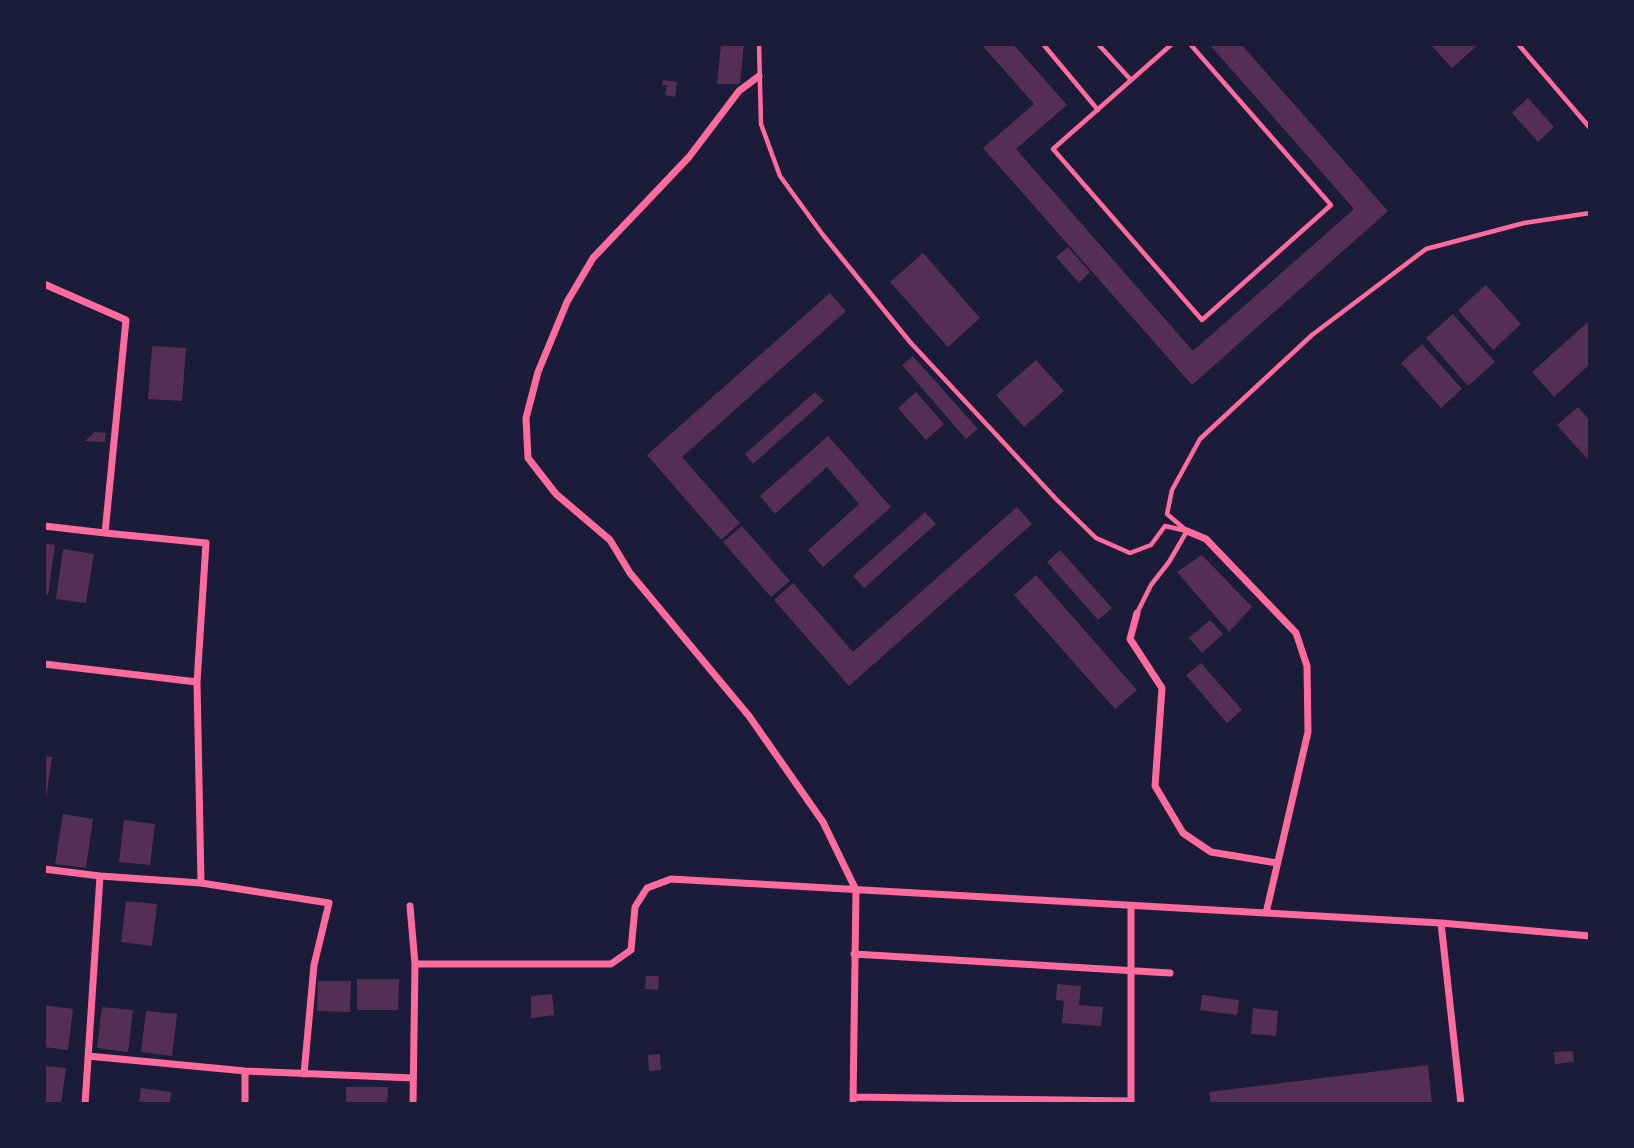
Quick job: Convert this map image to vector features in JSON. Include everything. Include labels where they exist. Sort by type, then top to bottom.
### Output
[{"type":"street","points":[[759,76],[739,91],[689,157],[593,258],[567,302],[538,372],[526,418],[528,458],[556,494],[610,540],[631,573],[749,716],[823,822],[856,890],[853,1101],[1131,1103],[1131,906]]},
{"type":"street","points":[[44,284],[126,320],[105,533]]},
{"type":"street","points":[[44,526],[206,543],[197,682],[201,883]]},
{"type":"street","points":[[1187,531],[1206,539],[1296,633],[1307,666],[1308,732],[1266,913]]},
{"type":"street","points":[[1137,613],[1130,639],[1162,688],[1154,786],[1183,833],[1211,852],[1277,863]]},
{"type":"street","points":[[44,664],[197,682]]},
{"type":"street","points":[[44,869],[201,883],[329,903],[314,965],[304,1074]]},
{"type":"street","points":[[85,1104],[100,876]]},
{"type":"street","points":[[415,964],[611,964],[631,950],[635,907],[647,888],[671,880],[1441,923],[1590,936]]},
{"type":"street","points":[[410,906],[415,964],[413,1104]]},
{"type":"street","points":[[1441,923],[1461,1104]]},
{"type":"street","points":[[854,954],[1170,973]]},
{"type":"street","points":[[88,1056],[304,1074],[413,1078]]},
{"type":"street","points":[[244,1104],[245,1070]]},
{"type":"lane","points":[[759,44],[761,124],[780,176],[823,235],[910,342],[1046,490],[1096,538],[1130,553],[1151,545],[1165,526],[1187,531]]},
{"type":"lane","points":[[1043,44],[1098,110]]},
{"type":"lane","points":[[1098,44],[1131,80]]},
{"type":"lane","points":[[1172,44],[1053,149],[1202,320],[1331,205],[1190,44]]},
{"type":"lane","points":[[1518,44],[1590,128]]},
{"type":"lane","points":[[1187,531],[1167,514],[1172,490],[1200,439],[1312,335],[1426,249],[1524,223],[1590,213]]},
{"type":"lane","points":[[1137,613],[1151,585],[1169,562],[1187,531]]},
{"type":"building","points":[[721,44],[744,44],[740,84],[717,84]]},
{"type":"building","points":[[981,44],[1013,44],[1067,105],[1016,149],[1193,351],[1354,209],[1209,44],[1241,44],[1388,211],[1192,385],[983,148],[1034,104]]},
{"type":"building","points":[[1430,44],[1479,44],[1452,68]]},
{"type":"building","points":[[663,80],[677,82],[675,97],[665,95],[667,85],[662,85]]},
{"type":"building","points":[[1528,98],[1554,127],[1538,142],[1512,113]]},
{"type":"building","points":[[1068,247],[1090,272],[1079,283],[1056,257]]},
{"type":"building","points":[[923,253],[980,318],[948,347],[890,282]]},
{"type":"building","points":[[1486,285],[1521,324],[1493,350],[1458,310]]},
{"type":"building","points":[[830,293],[846,311],[682,457],[740,523],[721,540],[647,455]]},
{"type":"building","points":[[1453,314],[1495,362],[1468,386],[1426,338]]},
{"type":"building","points":[[1590,320],[1590,364],[1554,397],[1532,372]]},
{"type":"building","points":[[1422,344],[1462,389],[1441,408],[1401,363]]},
{"type":"building","points":[[152,346],[186,348],[182,401],[148,399]]},
{"type":"building","points":[[913,356],[978,429],[966,439],[902,365]]},
{"type":"building","points":[[1036,360],[1064,391],[1024,427],[996,395]]},
{"type":"building","points":[[815,392],[824,401],[753,464],[745,454]]},
{"type":"building","points":[[916,392],[944,424],[926,440],[898,408]]},
{"type":"building","points":[[1578,407],[1590,421],[1590,462],[1557,425]]},
{"type":"building","points":[[95,432],[106,433],[105,442],[85,441]]},
{"type":"building","points":[[828,436],[891,507],[823,567],[808,550],[859,504],[827,467],[775,514],[760,496]]},
{"type":"building","points":[[1017,507],[1032,524],[849,686],[774,600],[793,583],[853,652]]},
{"type":"building","points":[[925,512],[936,524],[864,588],[853,576]]},
{"type":"building","points":[[742,526],[790,581],[771,597],[723,542]]},
{"type":"building","points":[[44,543],[55,545],[48,595],[44,594]]},
{"type":"building","points":[[63,549],[94,554],[86,603],[56,599]]},
{"type":"building","points":[[1060,550],[1112,608],[1098,620],[1047,562]]},
{"type":"building","points":[[1202,555],[1252,607],[1229,632],[1177,572]]},
{"type":"building","points":[[1036,575],[1137,690],[1115,709],[1014,595]]},
{"type":"building","points":[[1210,620],[1223,634],[1202,653],[1189,638]]},
{"type":"building","points":[[1201,663],[1242,710],[1227,723],[1186,675]]},
{"type":"building","points":[[44,756],[52,757],[45,805],[44,805]]},
{"type":"building","points":[[63,814],[93,819],[86,868],[55,864]]},
{"type":"building","points":[[124,820],[155,824],[150,865],[119,862]]},
{"type":"building","points":[[126,901],[157,904],[152,946],[121,942]]},
{"type":"building","points":[[646,976],[659,976],[658,990],[645,989]]},
{"type":"building","points":[[357,979],[399,979],[398,1010],[357,1010]]},
{"type":"building","points":[[318,981],[351,981],[350,1012],[317,1011]]},
{"type":"building","points":[[1057,984],[1081,986],[1079,1005],[1103,1007],[1101,1026],[1062,1023],[1064,1001],[1056,1000]]},
{"type":"building","points":[[552,994],[554,1015],[531,1018],[531,996]]},
{"type":"building","points":[[1202,995],[1239,1000],[1237,1015],[1200,1010]]},
{"type":"building","points":[[44,1005],[73,1009],[68,1050],[44,1047]]},
{"type":"building","points":[[102,1007],[133,1010],[128,1052],[97,1048]]},
{"type":"building","points":[[1253,1008],[1278,1011],[1276,1036],[1251,1034]]},
{"type":"building","points":[[146,1011],[177,1014],[172,1056],[141,1052]]},
{"type":"building","points":[[1573,1051],[1574,1062],[1555,1064],[1554,1052]]},
{"type":"building","points":[[660,1054],[661,1070],[649,1071],[648,1055]]},
{"type":"building","points":[[1428,1065],[1432,1104],[1211,1104],[1209,1092]]},
{"type":"building","points":[[44,1066],[66,1068],[61,1104],[44,1104]]},
{"type":"building","points":[[346,1087],[388,1087],[387,1104],[346,1104]]},
{"type":"building","points":[[141,1088],[171,1092],[170,1104],[139,1104]]}]
